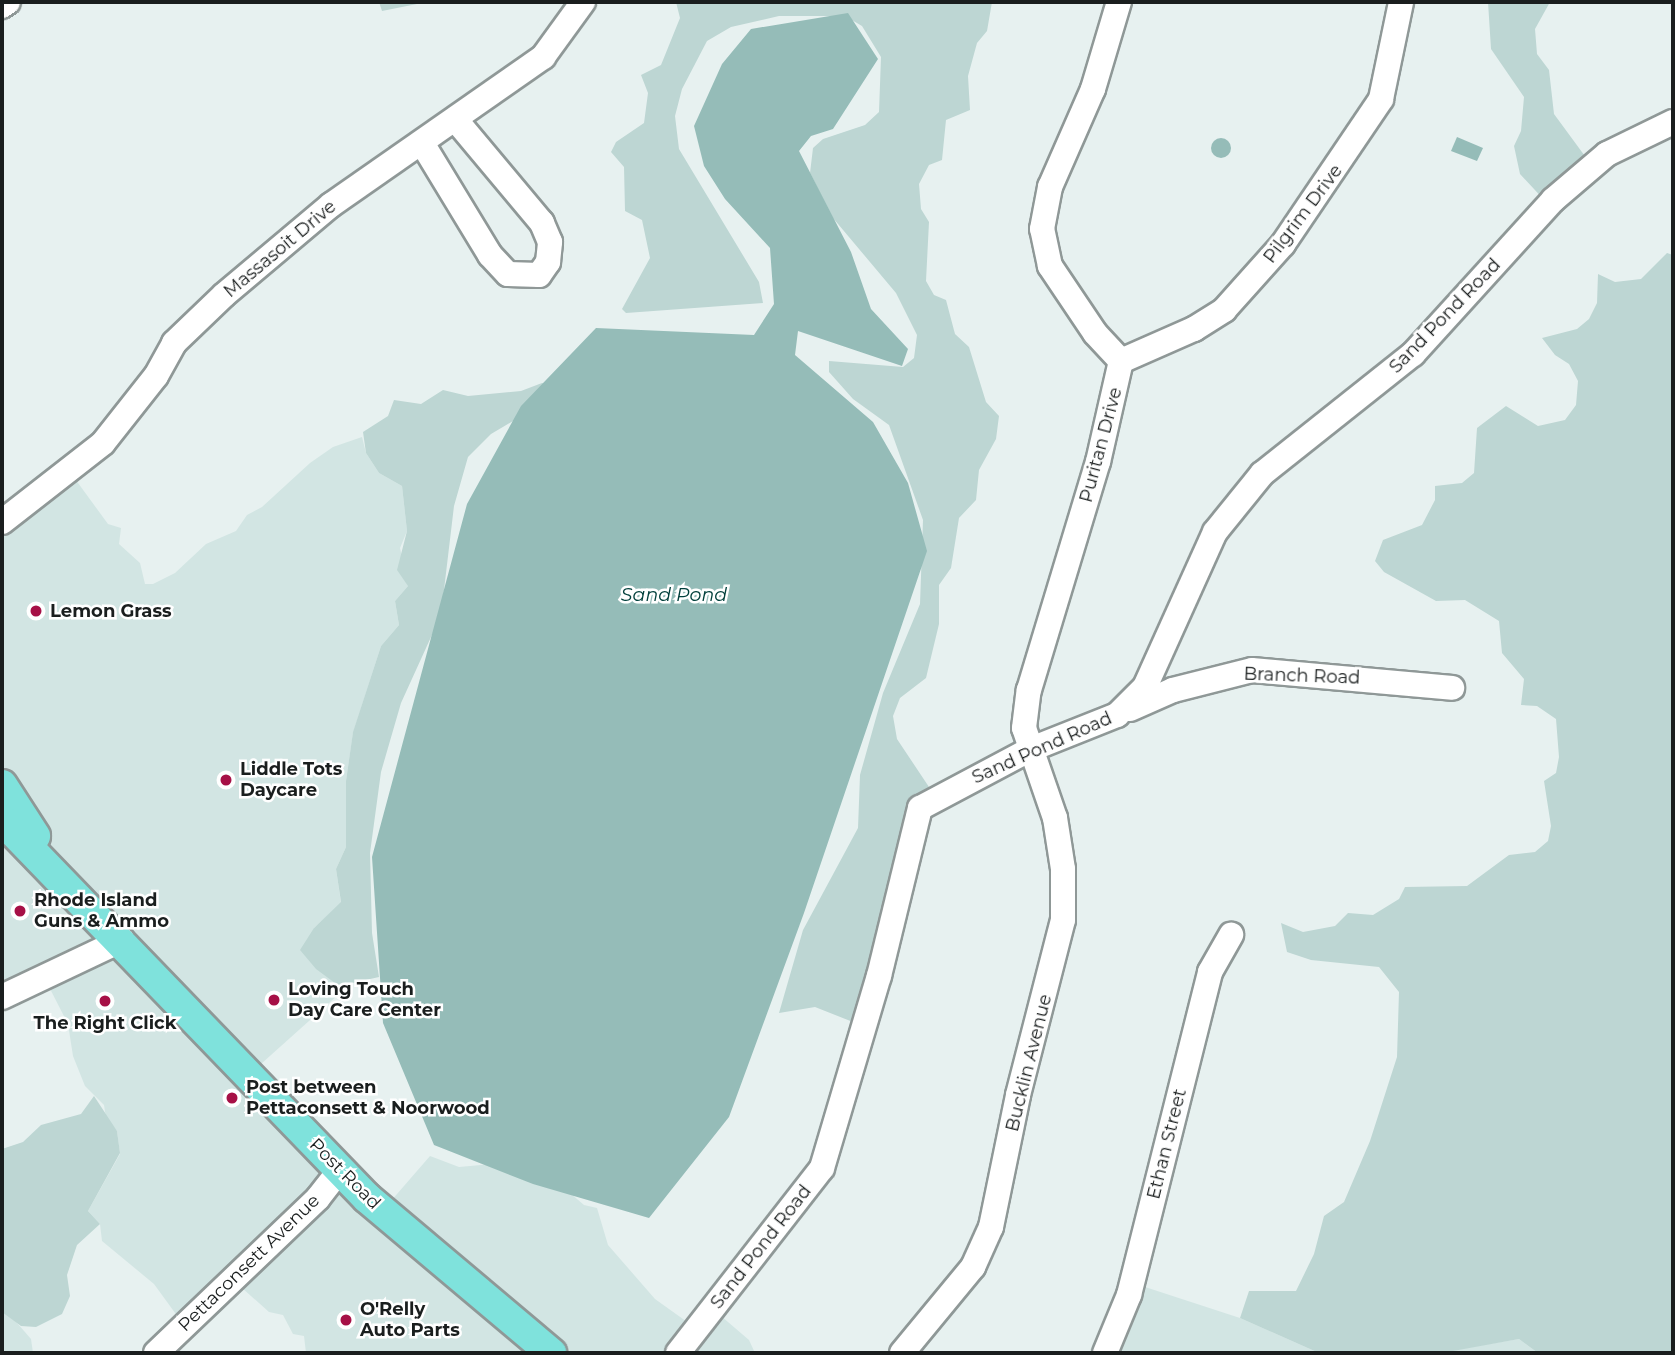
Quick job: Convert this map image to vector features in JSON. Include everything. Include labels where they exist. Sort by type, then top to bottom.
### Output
[{"type":"main road","name":"Post Road","points":[[2,785],[67,887]]},
{"type":"main road","name":"Post Road","points":[[2,820],[122,940],[340,1170],[551,1353]]},
{"type":"street","points":[[2,6],[8,2]]},
{"type":"street","name":"Massasoit Drive","points":[[2,523],[103,443],[156,376],[174,343],[224,295],[331,205],[456,120],[542,57],[583,2]]},
{"type":"street","points":[[1119,2],[1093,89],[1049,187],[1042,229],[1050,266],[1095,333],[1121,360]]},
{"type":"street","name":"Pilgrim Drive","points":[[1121,360],[1194,329],[1224,310],[1283,244],[1381,99],[1401,2]]},
{"type":"street","points":[[422,143],[490,255],[508,274],[540,275],[548,262],[550,243],[542,223],[456,120]]},
{"type":"street","name":"Sand Pond Road","points":[[678,1353],[822,1168],[879,976],[920,808],[1029,750],[1117,715],[1145,687],[1215,532],[1262,474],[1413,354],[1553,200],[1607,154],[1673,122]]},
{"type":"street","name":"Puritan Drive","points":[[1029,750],[1024,727],[1029,690],[1098,462],[1121,360]]},
{"type":"street","name":"Branch Road","points":[[1117,715],[1173,690],[1252,670],[1452,688]]},
{"type":"street","name":"Bucklin Avenue","points":[[902,1353],[973,1267],[991,1227],[1018,1095],[1063,920],[1063,869],[1055,818],[1029,750]]},
{"type":"street","name":"Ethan Street","points":[[1105,1353],[1129,1294],[1210,972],[1231,935]]},
{"type":"street","points":[[2,998],[122,940]]},
{"type":"street","name":"Pettaconsett Avenue","points":[[156,1353],[318,1198],[340,1170]]},
{"type":"shaded area","points":[[379,2],[427,2],[382,11]]},
{"type":"shaded area","points":[[676,2],[992,2],[987,31],[977,43],[968,76],[970,110],[946,120],[942,160],[929,165],[919,184],[921,209],[929,222],[926,281],[934,295],[946,300],[955,334],[969,347],[986,402],[999,416],[996,439],[979,470],[976,500],[959,518],[951,568],[939,585],[939,624],[926,678],[900,698],[893,716],[897,739],[935,796],[858,1024],[815,1007],[779,1013],[803,930],[858,828],[860,775],[883,693],[920,604],[923,520],[889,425],[853,399],[829,372],[829,361],[903,367],[914,358],[917,335],[896,293],[833,218],[810,173],[813,148],[823,139],[865,125],[879,112],[881,57],[862,26],[845,16],[779,16],[731,27],[707,41],[682,89],[675,116],[679,149],[759,282],[763,303],[626,313],[622,309],[650,258],[642,220],[625,211],[624,167],[611,152],[616,142],[644,123],[648,93],[641,75],[661,65],[680,18]]},
{"type":"shaded area","points":[[1488,2],[1550,2],[1535,29],[1537,54],[1549,70],[1554,114],[1590,163],[1547,203],[1520,174],[1514,146],[1521,131],[1524,97],[1491,49]]},
{"type":"shaded area","points":[[1667,253],[1673,255],[1673,1353],[1538,1353],[1519,1339],[1442,1353],[1319,1353],[1240,1318],[1249,1291],[1296,1291],[1314,1254],[1324,1216],[1344,1202],[1370,1141],[1397,1057],[1399,992],[1379,967],[1311,960],[1287,952],[1281,923],[1303,932],[1335,926],[1348,913],[1373,915],[1399,899],[1405,887],[1467,886],[1509,855],[1535,852],[1548,841],[1551,826],[1544,781],[1556,773],[1559,757],[1556,719],[1537,706],[1521,705],[1524,679],[1502,653],[1499,621],[1465,600],[1436,601],[1384,572],[1375,561],[1383,540],[1422,525],[1435,500],[1435,486],[1462,483],[1474,473],[1477,428],[1506,406],[1538,426],[1565,420],[1576,405],[1578,381],[1569,364],[1555,355],[1542,338],[1577,329],[1589,319],[1597,303],[1598,274],[1615,282],[1641,279]]},
{"type":"shaded area","points":[[542,383],[558,386],[552,398],[491,434],[468,457],[454,506],[441,615],[401,703],[381,772],[370,853],[372,933],[379,977],[339,986],[316,969],[300,950],[314,928],[341,902],[336,869],[346,847],[346,781],[353,732],[381,646],[399,625],[395,601],[408,586],[397,570],[407,531],[402,486],[379,473],[366,453],[363,432],[388,416],[394,400],[421,404],[443,390],[468,396],[521,391]]},
{"type":"shaded area","points":[[362,437],[366,453],[379,473],[402,486],[407,531],[400,548],[408,586],[395,601],[399,625],[381,646],[353,733],[346,781],[346,847],[336,869],[341,903],[314,928],[339,986],[348,986],[251,1073],[384,1209],[430,1156],[459,1167],[492,1164],[563,1187],[584,1205],[597,1208],[608,1245],[655,1299],[690,1324],[714,1310],[749,1340],[755,1353],[306,1353],[304,1336],[293,1334],[283,1315],[269,1312],[232,1279],[178,1317],[154,1284],[102,1241],[100,1224],[88,1211],[120,1154],[117,1131],[106,1118],[104,1105],[85,1086],[73,1056],[68,1024],[46,981],[2,996],[2,510],[70,472],[108,524],[121,528],[119,544],[140,563],[145,584],[153,584],[175,573],[206,544],[236,531],[247,515],[262,507],[310,463],[333,447]]},
{"type":"shaded area","points":[[94,1096],[117,1131],[120,1153],[88,1211],[100,1224],[77,1245],[67,1275],[70,1296],[62,1314],[36,1327],[21,1326],[2,1312],[2,1149],[23,1142],[41,1125],[81,1114]]},
{"type":"shaded area","points":[[1142,1286],[1240,1318],[1319,1353],[1113,1353]]},
{"type":"shaded area","points":[[2,1312],[11,1316],[31,1339],[33,1353],[2,1353]]},
{"type":"shaded area","points":[[1519,1339],[1538,1353],[1442,1353],[1446,1351]]},
{"type":"water","name":"Sand Pond","points":[[848,13],[878,59],[833,129],[811,136],[799,151],[851,252],[871,309],[908,349],[902,366],[798,331],[795,355],[873,422],[908,483],[927,551],[804,913],[729,1117],[649,1218],[533,1184],[434,1145],[383,1023],[372,857],[467,504],[521,406],[596,328],[754,335],[774,304],[770,248],[725,199],[704,166],[694,126],[722,64],[751,29]]},
{"type":"water","points":[[1457,137],[1483,148],[1477,161],[1451,151]]},
{"type":"water","points":[[1217,138],[1225,138],[1231,148],[1225,158],[1217,158],[1211,152],[1211,144]]},
{"type":"place","name":"Lemon Grass","points":[[36,611]]},
{"type":"place","name":"Liddle Tots Daycare","points":[[226,780]]},
{"type":"place","name":"Rhode Island Guns & Ammo","points":[[20,911]]},
{"type":"place","name":"Loving Touch Day Care Center","points":[[274,1000]]},
{"type":"place","name":"The Right Click","points":[[105,1001]]},
{"type":"place","name":"Post between Pettaconsett & Noorwood","points":[[232,1098]]},
{"type":"place","name":"O'Relly Auto Parts","points":[[346,1320]]}]
